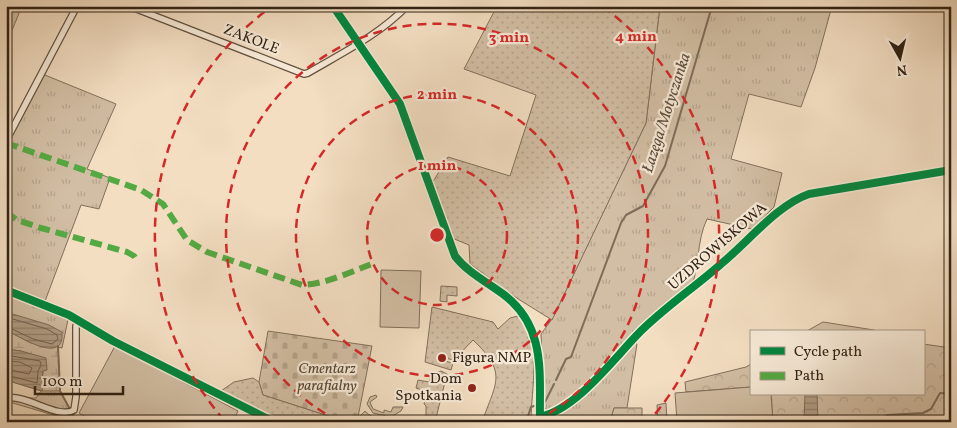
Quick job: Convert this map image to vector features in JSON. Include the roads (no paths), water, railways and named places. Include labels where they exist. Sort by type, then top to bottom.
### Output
[{"type":"street","points":[[6,141],[77,6]]},
{"type":"street","name":"ZAKOLE","points":[[129,6],[304,74],[359,43]]},
{"type":"street","points":[[334,6],[400,104],[455,256],[467,269],[512,302],[531,325],[538,356],[540,419]]},
{"type":"street","points":[[359,43],[396,17],[407,6]]},
{"type":"street","name":"UZDROWISKOWA","points":[[540,419],[576,396],[639,333],[727,259],[782,208],[795,200],[809,194],[951,170]]},
{"type":"street","points":[[6,290],[41,302],[113,341],[274,422]]},
{"type":"street","points":[[7,397],[33,402],[66,414],[74,410],[76,407],[76,326],[79,321]]},
{"type":"water","points":[[6,312],[49,325],[62,332],[61,342],[56,347],[49,348],[31,343],[6,330]]},
{"type":"water","points":[[6,349],[46,358],[47,370],[42,373],[42,391],[6,380]]},
{"type":"water","points":[[805,396],[817,396],[818,422],[804,422]]},
{"type":"waterway","name":"Łazęga/Motyczanka","points":[[556,380],[566,359],[571,357],[621,223],[626,215],[643,206],[665,166],[712,6]]},
{"type":"waterway","points":[[58,346],[60,391],[77,422]]},
{"type":"waterway","name":"Łazęga/Motyczanka","points":[[545,402],[554,384]]},
{"type":"waterway","points":[[874,422],[888,415],[923,413],[931,409],[940,393],[951,394]]},
{"type":"waterway","name":"Łazęga/Motyczanka","points":[[526,422],[531,407],[534,406]]},
{"type":"place","name":"Figura NMP","points":[[442,358]]},
{"type":"place","name":"Dom Spotkania","points":[[472,388]]},
{"type":"park label","name":"Cmentarz parafialny","points":[[327,378]]}]
